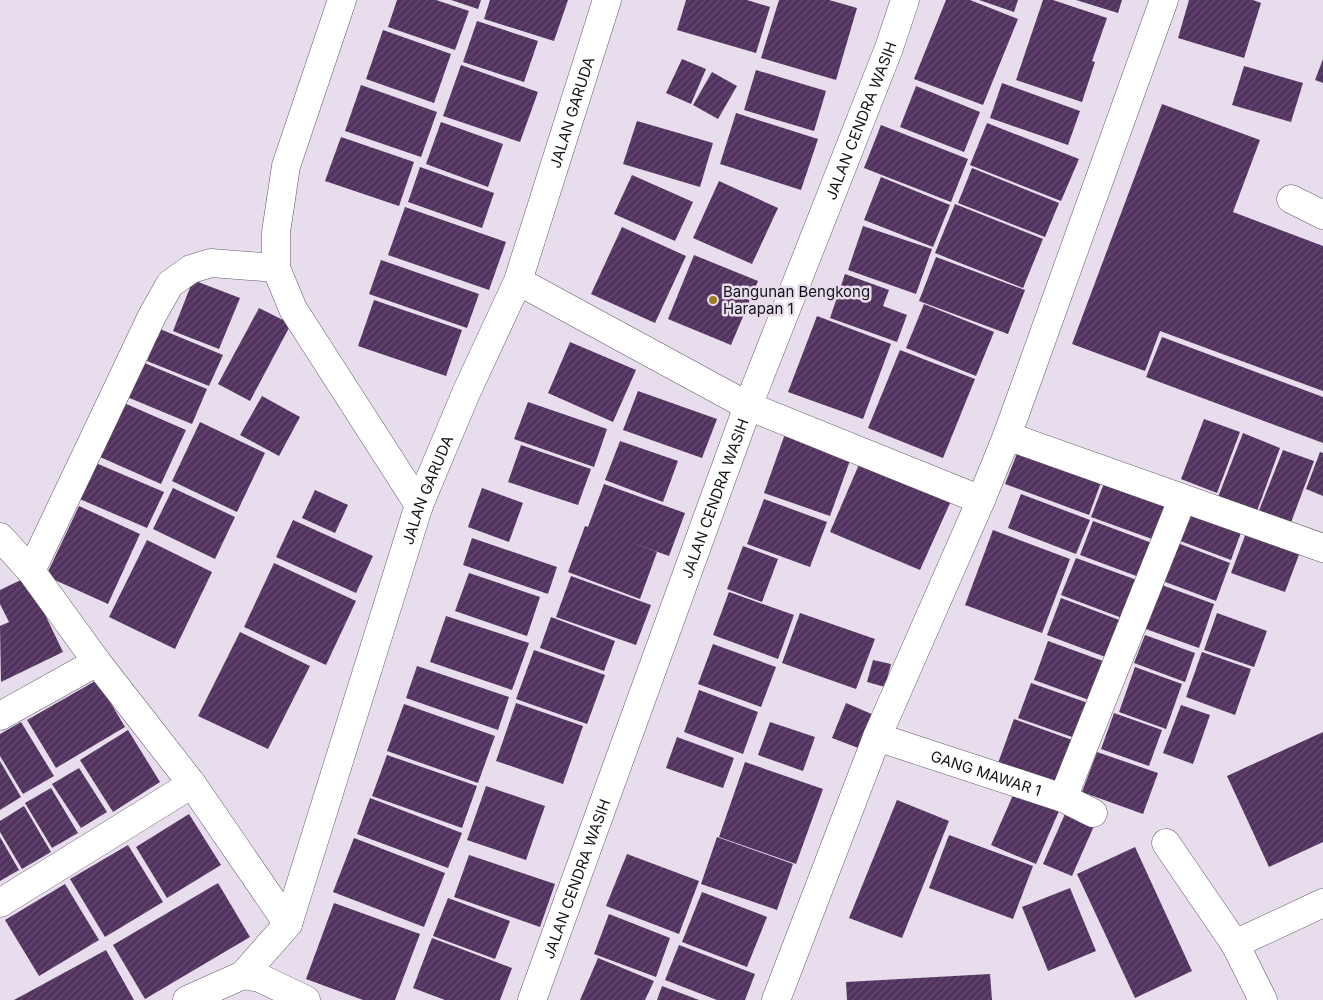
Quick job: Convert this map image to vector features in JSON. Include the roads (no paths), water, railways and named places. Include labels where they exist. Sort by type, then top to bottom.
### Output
[{"type":"street","points":[[342,0],[286,166],[276,232],[276,268],[293,309],[419,505]]},
{"type":"street","name":"JALAN GARUDA","points":[[243,975],[288,924],[419,505],[466,393],[518,281],[607,0]]},
{"type":"street","name":"JALAN CENDRA WASIH","points":[[532,1000],[748,406],[889,48],[905,0]]},
{"type":"street","points":[[776,1000],[878,737],[1007,436],[1164,0]]},
{"type":"street","points":[[1291,199],[1323,215]]},
{"type":"street","points":[[31,571],[152,316],[170,284],[191,269],[211,263],[276,268]]},
{"type":"street","points":[[518,281],[748,406],[981,500]]},
{"type":"street","points":[[1007,436],[1182,500],[1323,548]]},
{"type":"street","points":[[1063,798],[1182,500]]},
{"type":"street","points":[[0,537],[31,571],[97,662],[192,784],[288,924]]},
{"type":"street","points":[[0,716],[97,662]]},
{"type":"street","name":"GANG MAWAR 1","points":[[878,737],[1063,798],[1093,813]]},
{"type":"street","points":[[0,903],[192,784]]},
{"type":"street","points":[[1166,842],[1235,944],[1263,1000]]},
{"type":"street","points":[[1235,944],[1323,903]]},
{"type":"street","points":[[188,1000],[243,975],[260,978],[306,1000]]},
{"type":"place","name":"Bangunan Bengkong Harapan 1","points":[[713,300]]}]
